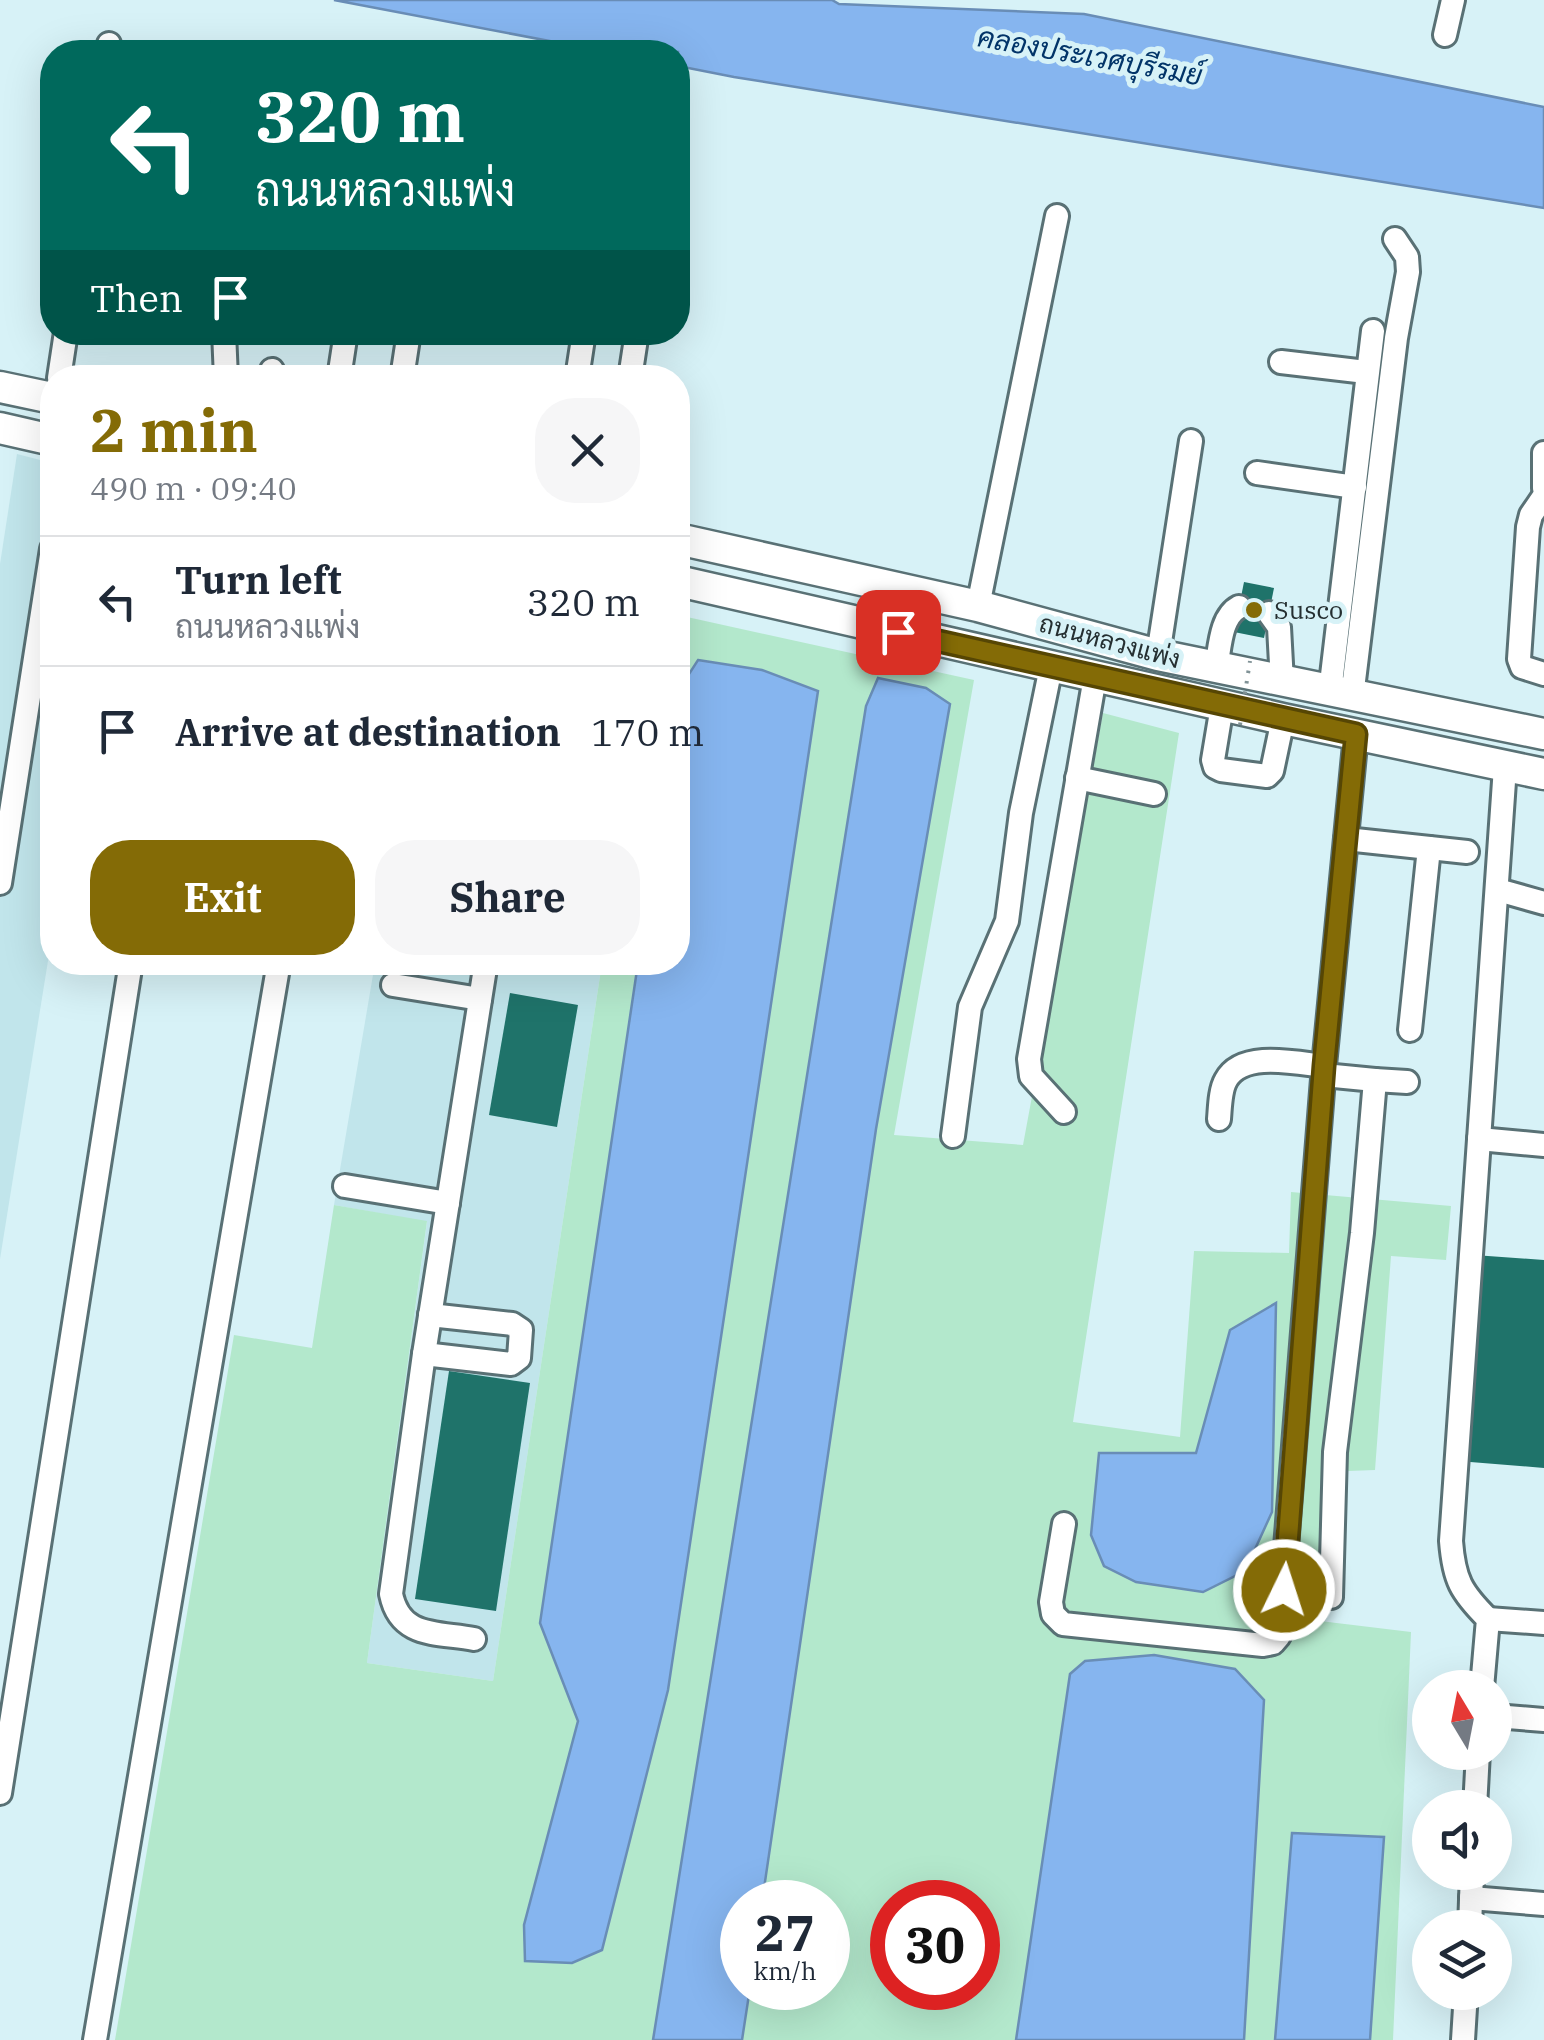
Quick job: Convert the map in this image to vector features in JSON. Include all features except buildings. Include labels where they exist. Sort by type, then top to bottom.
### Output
[{"type":"main road","points":[[0,387],[40,395]]},
{"type":"main road","points":[[0,428],[40,437]]},
{"type":"main road","name":"ถนนหลวงแพ่ง","points":[[690,541],[978,606],[1158,656],[1544,734]]},
{"type":"main road","name":"ถนนหลวงแพ่ง","points":[[690,584],[1051,666],[1231,715],[1282,719],[1544,774]]},
{"type":"street","points":[[1445,35],[1453,0]]},
{"type":"street","points":[[978,606],[1057,216]]},
{"type":"street","points":[[1341,694],[1408,272],[1407,258],[1396,239]]},
{"type":"street","points":[[1341,694],[1355,488],[1373,330]]},
{"type":"street","points":[[1282,362],[1366,372]]},
{"type":"street","points":[[1158,656],[1191,441]]},
{"type":"street","points":[[1544,454],[1544,488]]},
{"type":"street","points":[[1257,473],[1355,488]]},
{"type":"street","points":[[1544,496],[1531,515],[1528,528],[1519,659],[1522,667],[1544,674]]},
{"type":"street","points":[[1216,668],[1226,619],[1240,607]]},
{"type":"street","points":[[1269,613],[1279,627],[1282,682]]},
{"type":"street","points":[[0,882],[40,626]]},
{"type":"street","points":[[953,1136],[970,1008],[1006,921],[1021,813],[1051,666]]},
{"type":"street","points":[[1064,1112],[1031,1076],[1029,1059],[1095,677]]},
{"type":"street","points":[[1231,715],[1213,760],[1215,767],[1267,776],[1272,771],[1282,719]]},
{"type":"street","points":[[1064,1524],[1051,1602],[1053,1614],[1063,1624],[1274,1643],[1281,1626],[1324,1070],[1356,734]]},
{"type":"street","points":[[1506,766],[1451,1541],[1453,1570],[1463,1594],[1488,1619],[1544,1623]]},
{"type":"street","points":[[1077,778],[1154,794]]},
{"type":"street","points":[[1346,839],[1467,852]]},
{"type":"street","points":[[1410,1030],[1429,848]]},
{"type":"street","points":[[1498,890],[1544,903]]},
{"type":"street","points":[[0,1792],[129,975]]},
{"type":"street","points":[[95,2040],[277,975]]},
{"type":"street","points":[[474,1639],[405,1624],[395,1614],[391,1594],[484,975]]},
{"type":"street","points":[[394,985],[480,999]]},
{"type":"street","points":[[1219,1120],[1225,1081],[1234,1070],[1264,1062],[1407,1082]]},
{"type":"street","points":[[1331,1597],[1338,1417],[1362,1233],[1375,1080]]},
{"type":"street","points":[[1479,1139],[1544,1144]]},
{"type":"street","points":[[345,1186],[448,1203]]},
{"type":"street","points":[[424,1354],[511,1364],[519,1358],[522,1339],[521,1330],[512,1324],[430,1315]]},
{"type":"street","points":[[1298,1413],[1338,1417]]},
{"type":"street","points":[[1484,1670],[1488,1619]]},
{"type":"street","points":[[1512,1717],[1544,1720]]},
{"type":"street","points":[[1471,1910],[1472,1890]]},
{"type":"street","points":[[1472,1898],[1544,1904]]},
{"type":"street","points":[[1463,2040],[1465,2010]]},
{"type":"path","points":[[1231,715],[1250,661]]},
{"type":"shaded area","points":[[17,454],[40,460],[40,975],[46,975],[0,1259],[0,564]]},
{"type":"shaded area","points":[[373,975],[600,975],[493,1681],[367,1663],[427,1222],[334,1205]]},
{"type":"green space","points":[[690,618],[974,680],[894,1135],[1023,1145],[1103,713],[1179,733],[1073,1422],[1180,1437],[1194,1251],[1289,1253],[1291,1192],[1451,1206],[1446,1260],[1391,1256],[1375,1470],[1348,1471],[1320,1621],[1411,1632],[1393,2040],[115,2040],[234,1335],[312,1348],[334,1205],[427,1221],[367,1663],[493,1681],[600,975],[690,975]]},
{"type":"water","name":"คลองประเวศบุรีรมย์","points":[[334,0],[832,0],[839,4],[1084,14],[1544,107],[1544,208],[690,68],[690,40],[544,40]]},
{"type":"water","points":[[698,660],[762,670],[818,691],[668,1690],[602,1950],[572,1963],[525,1961],[524,1925],[578,1721],[540,1623],[636,975],[690,975],[690,672]]},
{"type":"water","points":[[878,678],[926,688],[950,704],[876,1129],[765,1880],[720,1880],[720,2010],[747,2010],[742,2040],[653,2040],[866,706]]},
{"type":"water","points":[[1276,1303],[1272,1512],[1245,1571],[1203,1592],[1136,1582],[1104,1566],[1091,1535],[1099,1453],[1196,1453],[1230,1330]]},
{"type":"water","points":[[1154,1655],[1235,1669],[1264,1700],[1244,2040],[1016,2040],[1070,1674],[1085,1661]]},
{"type":"water","points":[[1292,1833],[1384,1837],[1370,2040],[1275,2040]]},
{"type":"place","name":"Susco","points":[[1254,610]]},
{"type":"route","points":[[898,632],[1356,734],[1324,1066],[1284,1590]]}]
